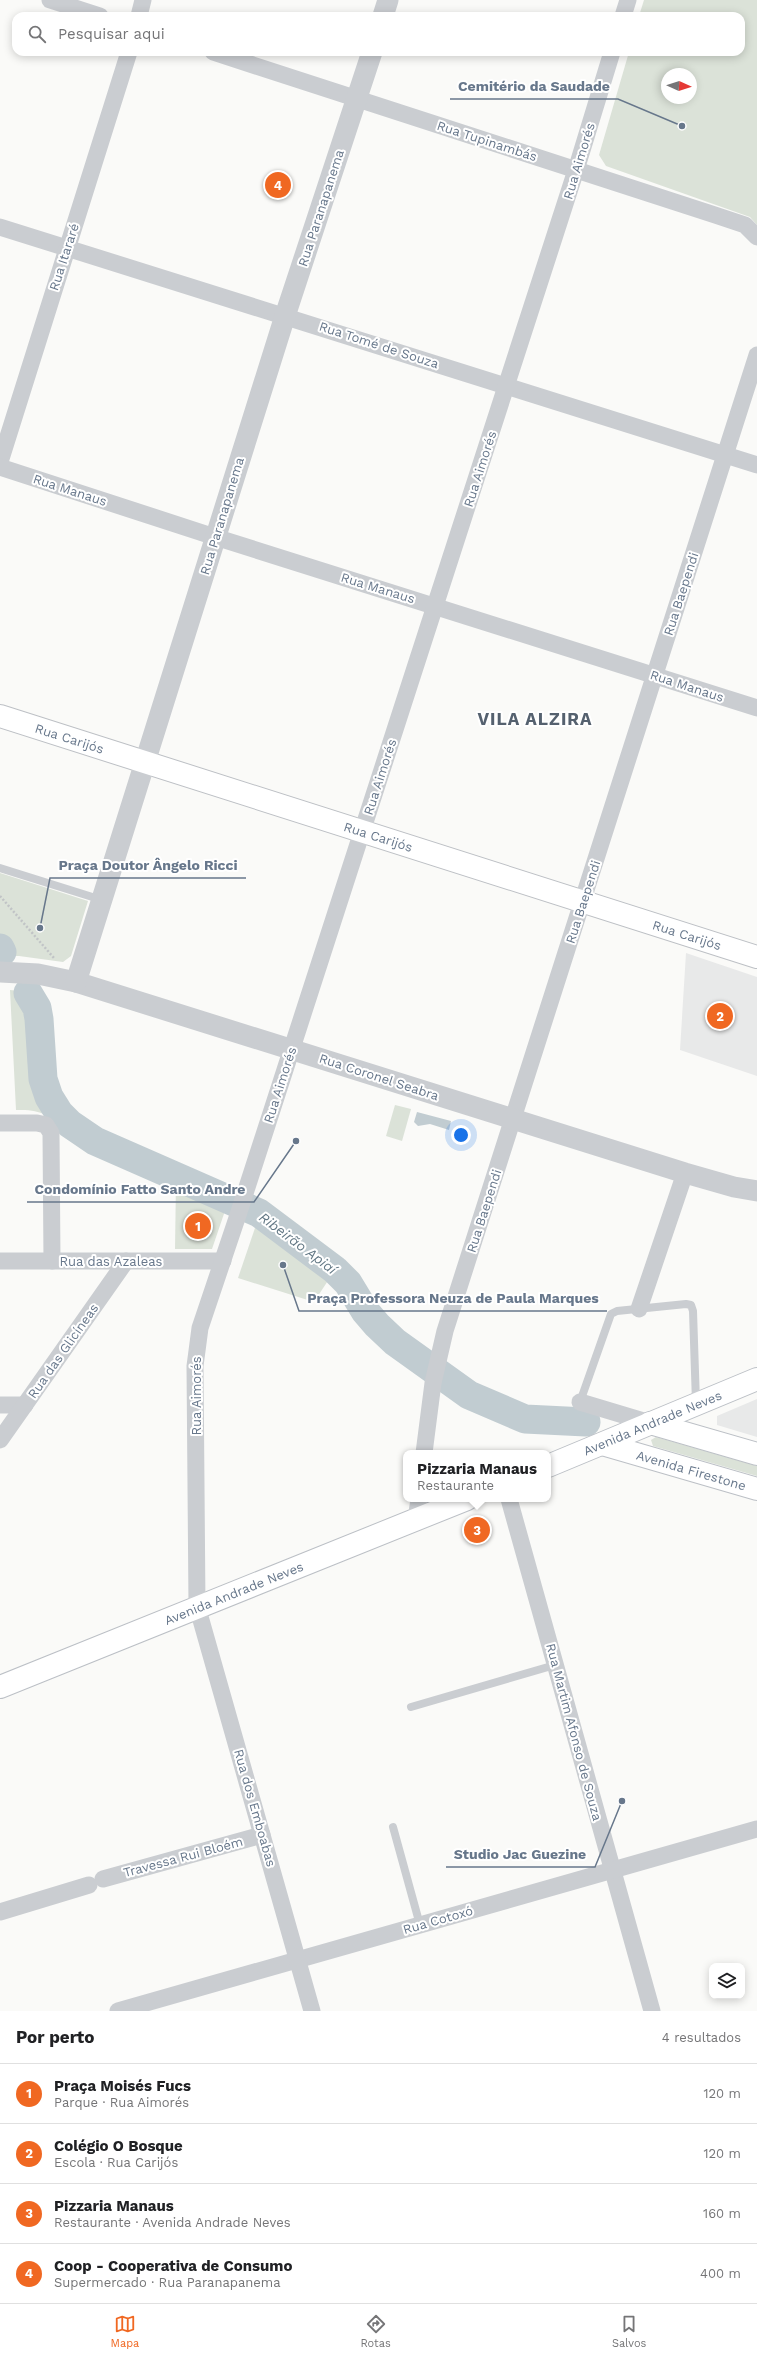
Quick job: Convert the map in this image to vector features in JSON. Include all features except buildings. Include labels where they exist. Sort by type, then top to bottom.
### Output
[{"type":"main road","name":"Rua Carijós","points":[[0,716],[757,957]]},
{"type":"main road","name":"Avenida Andrade Neves","points":[[551,1465],[757,1379]]},
{"type":"main road","points":[[650,1423],[757,1454]]},
{"type":"main road","name":"Avenida Firestone","points":[[602,1444],[757,1489]]},
{"type":"main road","name":"Avenida Andrade Neves","points":[[0,1687],[197,1606],[417,1509],[452,1502]]},
{"type":"street","points":[[50,0],[88,12]]},
{"type":"street","points":[[141,12],[143,0]]},
{"type":"street","points":[[384,12],[388,0]]},
{"type":"street","points":[[624,12],[628,0]]},
{"type":"street","name":"Rua Itararé","points":[[0,462],[129,56]]},
{"type":"street","name":"Rua Tupinambás","points":[[225,56],[745,225],[757,237]]},
{"type":"street","name":"Rua Paranapanema","points":[[76,982],[285,316],[371,56]]},
{"type":"street","name":"Rua Aimorés","points":[[197,1606],[195,1366],[200,1328],[292,1050],[576,170],[611,56]]},
{"type":"street","name":"Rua Tomé de Souza","points":[[0,227],[757,465]]},
{"type":"street","name":"Rua Baependi","points":[[424,1450],[433,1383],[445,1331],[514,1119],[654,676],[726,456],[757,355]]},
{"type":"street","name":"Rua Manaus","points":[[0,467],[215,537],[757,708]]},
{"type":"street","name":"Rua Coronel Seabra","points":[[0,972],[19,972],[55,977],[76,982],[685,1173],[734,1187],[757,1191]]},
{"type":"street","points":[[0,1123],[37,1123],[46,1125],[51,1133],[52,1261]]},
{"type":"street","points":[[639,1309],[685,1173]]},
{"type":"street","name":"Rua das Azaleas","points":[[0,1261],[222,1261]]},
{"type":"street","name":"Rua das Glicíneas","points":[[0,1440],[126,1261]]},
{"type":"street","points":[[580,1402],[650,1423]]},
{"type":"street","points":[[0,1405],[25,1405]]},
{"type":"street","name":"Rua Martim Afonso de Souza","points":[[510,1502],[652,2011]]},
{"type":"street","name":"Rua dos Emboabas","points":[[197,1606],[312,2011]]},
{"type":"street","name":"Rua Cotoxó","points":[[118,2011],[757,1829]]},
{"type":"street","name":"Travessa Rui Bloém","points":[[0,1912],[96,1882],[262,1835]]},
{"type":"lane","points":[[0,868],[102,900]]},
{"type":"lane","points":[[580,1402],[611,1314],[639,1309],[686,1304],[691,1305],[693,1311],[696,1404]]},
{"type":"lane","points":[[411,1708],[555,1665]]},
{"type":"lane","points":[[393,1828],[420,1925]]},
{"type":"path","points":[[0,896],[58,963],[55,977]]},
{"type":"shaded area","points":[[644,0],[757,0],[757,225],[750,217],[606,166],[599,155],[628,56],[745,56],[745,12],[640,12]]},
{"type":"shaded area","points":[[0,873],[88,901],[71,956],[63,962],[19,956],[0,956]]},
{"type":"shaded area","points":[[686,953],[757,977],[757,1076],[680,1050]]},
{"type":"shaded area","points":[[10,990],[38,993],[40,1078],[65,1134],[60,1127],[44,1114],[32,1111],[16,1110]]},
{"type":"shaded area","points":[[395,1105],[411,1109],[402,1141],[386,1136]]},
{"type":"shaded area","points":[[417,1112],[451,1121],[449,1130],[430,1124],[418,1126],[414,1122]]},
{"type":"shaded area","points":[[176,1181],[228,1202],[212,1249],[175,1249]]},
{"type":"shaded area","points":[[258,1219],[333,1273],[314,1302],[238,1278]]},
{"type":"shaded area","points":[[757,1399],[757,1437],[717,1425],[717,1416]]},
{"type":"shaded area","points":[[656,1437],[757,1466],[757,1476],[653,1446],[651,1440]]},
{"type":"waterway","name":"Ribeirão Apiaí","points":[[0,948],[2,952]]},
{"type":"waterway","name":"Ribeirão Apiaí","points":[[28,993],[37,1008],[39,1019],[43,1079],[49,1097],[59,1113],[70,1124],[95,1141],[259,1213],[335,1270],[348,1283],[365,1311],[395,1342],[469,1395],[525,1419],[586,1422]]},
{"type":"place","name":"Cemitério da Saudade","points":[[682,126]]},
{"type":"place","name":"Coop - Cooperativa de Consumo","points":[[278,185]]},
{"type":"place","name":"Praça Doutor Ângelo Ricci","points":[[40,928]]},
{"type":"place","name":"Colégio O Bosque","points":[[720,1016]]},
{"type":"place","name":"Condomínio Fatto Santo Andre","points":[[296,1141]]},
{"type":"place","name":"Praça Moisés Fucs","points":[[198,1226]]},
{"type":"place","name":"Praça Professora Neuza de Paula Marques","points":[[283,1265]]},
{"type":"place","name":"Pizzaria Manaus","points":[[477,1530]]},
{"type":"place","name":"Studio Jac Guezine","points":[[622,1801]]},
{"type":"district","name":"VILA ALZIRA","points":[[535,719]]}]
